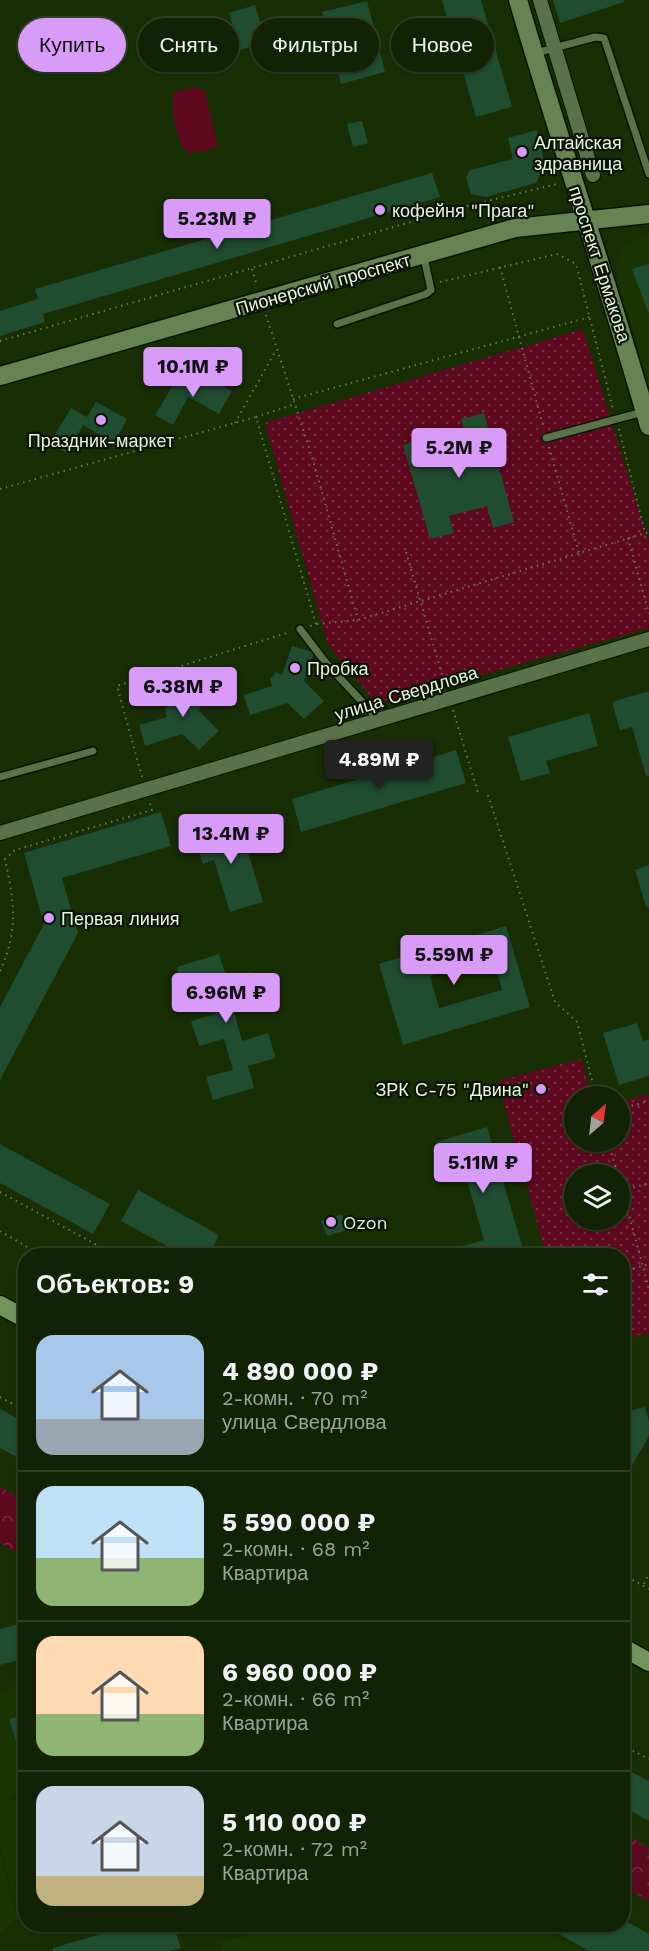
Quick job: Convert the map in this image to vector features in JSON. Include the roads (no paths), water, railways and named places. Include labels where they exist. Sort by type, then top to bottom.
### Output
[{"type":"main road","name":"проспект Ермакова","points":[[518,0],[584,219],[612,295],[647,419]]},
{"type":"main road","name":"Пионерский проспект","points":[[0,376],[515,228],[584,219],[629,218],[649,214]]},
{"type":"main road","points":[[0,1305],[18,1315]]},
{"type":"main road","points":[[630,1651],[649,1662]]},
{"type":"street","points":[[540,0],[593,175]]},
{"type":"street","name":"улица Свердлова","points":[[0,833],[649,639]]},
{"type":"lane","points":[[534,54],[595,37],[604,38],[649,174]]},
{"type":"lane","points":[[337,324],[426,294],[431,290],[432,284],[423,254]]},
{"type":"lane","points":[[546,438],[616,419],[647,419]]},
{"type":"lane","points":[[300,629],[326,663],[380,720]]},
{"type":"lane","points":[[0,777],[93,751]]},
{"type":"place","name":"Алтайская здравница","points":[[522,152]]},
{"type":"place","name":"кофейня \"Прага\"","points":[[380,210]]},
{"type":"place","name":"Праздник-маркет","points":[[101,420]]},
{"type":"place","name":"Пробка","points":[[295,668]]},
{"type":"place","name":"Первая линия","points":[[49,918]]},
{"type":"place","name":"ЗРК С-75 \"Двина\"","points":[[541,1089]]},
{"type":"place","name":"Ozon","points":[[331,1222]]}]
